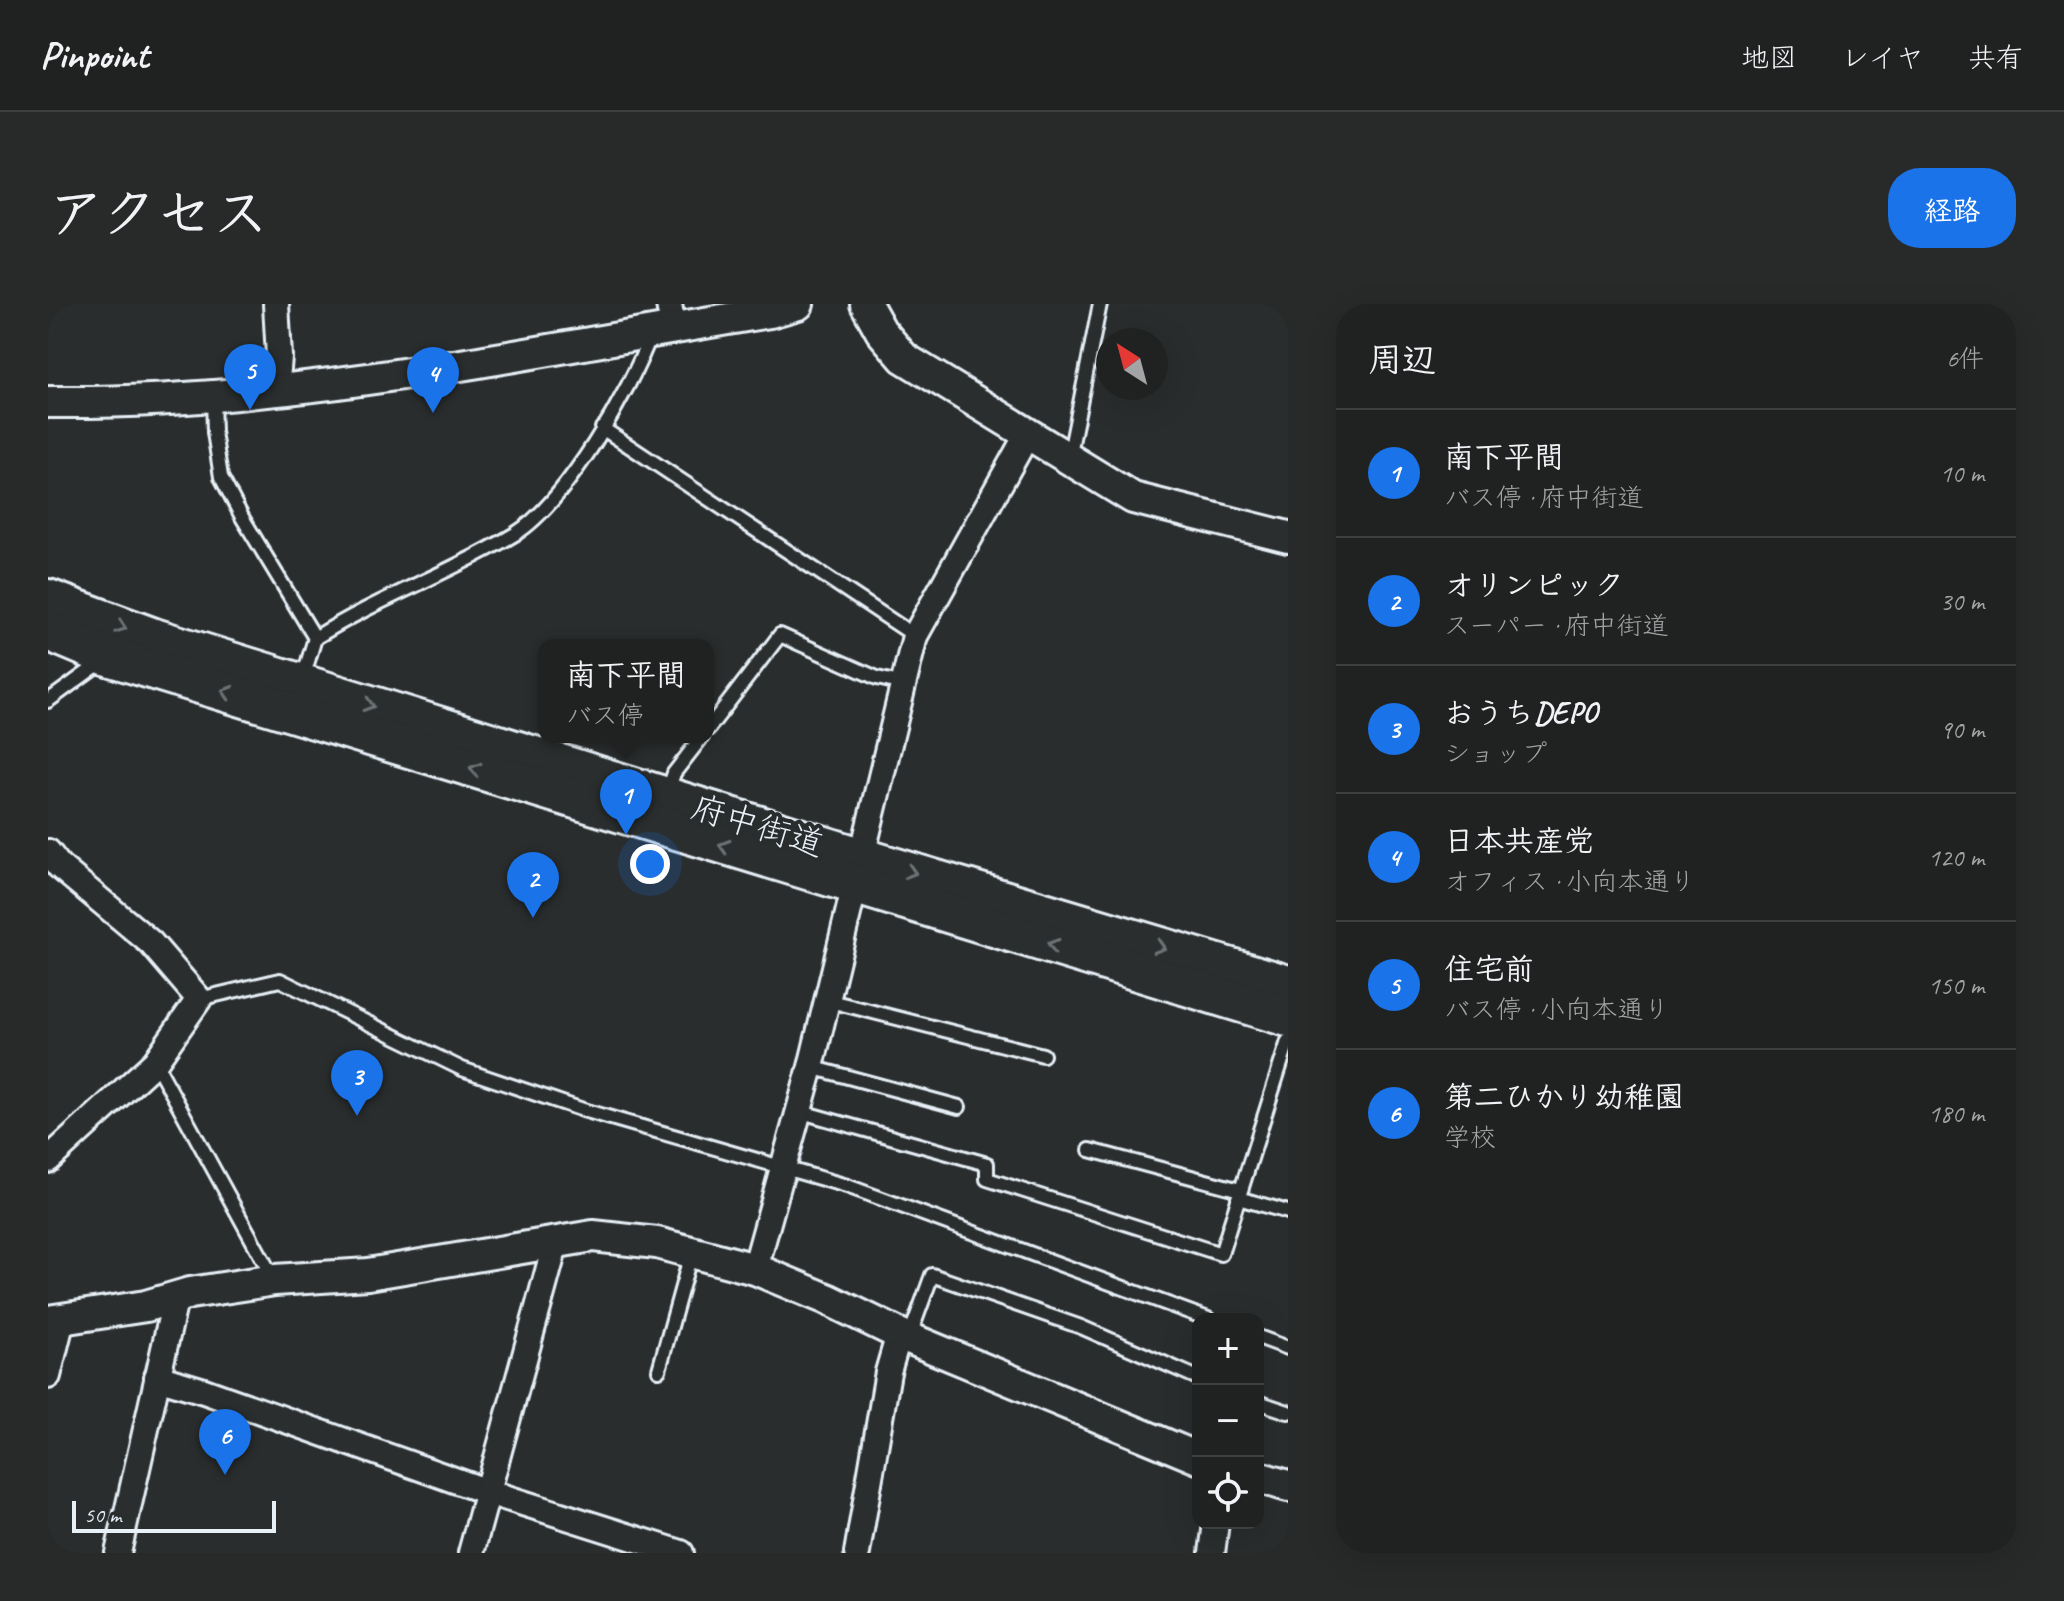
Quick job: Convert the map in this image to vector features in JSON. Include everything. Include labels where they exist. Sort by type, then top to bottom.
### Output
[{"type":"highway","name":"府中街道","points":[[48,599],[121,628],[666,797],[859,871],[1288,1017]]},
{"type":"highway","name":"府中街道","points":[[48,631],[105,655],[859,871],[1288,985]]},
{"type":"street","points":[[276,304],[279,357],[276,392]]},
{"type":"street","points":[[48,402],[213,398],[276,392],[373,379],[664,321],[770,312],[798,304]]},
{"type":"street","points":[[866,304],[881,331],[904,358],[1133,498],[1288,537]]},
{"type":"street","points":[[755,1269],[811,1067],[915,636],[1027,435]]},
{"type":"street","points":[[48,852],[59,866],[151,943],[199,999],[155,1062],[48,1160]]},
{"type":"street","points":[[48,1376],[55,1320],[146,1306],[176,1296],[275,1280],[368,1274],[593,1236],[657,1243],[755,1269],[904,1336],[1196,1457]]},
{"type":"street","points":[[471,1553],[556,1242]]},
{"type":"street","points":[[118,1553],[176,1296]]},
{"type":"street","points":[[857,1553],[888,1372],[904,1336]]},
{"type":"street","points":[[157,1377],[488,1492],[681,1553]]},
{"type":"street","points":[[1212,1553],[1215,1529]]},
{"type":"lane","points":[[1069,460],[1100,304]]},
{"type":"lane","points":[[301,684],[315,638],[517,533],[562,489],[602,428],[664,321]]},
{"type":"lane","points":[[213,398],[214,432],[221,477],[315,638]]},
{"type":"lane","points":[[602,428],[915,636]]},
{"type":"lane","points":[[714,721],[780,635],[877,678],[904,684]]},
{"type":"lane","points":[[48,701],[96,666],[105,655]]},
{"type":"lane","points":[[666,797],[674,773],[697,743]]},
{"type":"lane","points":[[199,999],[280,980],[462,1069],[583,1110],[847,1186],[1192,1313]]},
{"type":"lane","points":[[826,1000],[1043,1055]]},
{"type":"lane","points":[[798,1111],[987,1164],[987,1179],[1221,1254],[1288,1041]]},
{"type":"lane","points":[[155,1062],[275,1280]]},
{"type":"lane","points":[[811,1067],[959,1107]]},
{"type":"lane","points":[[1090,1150],[1239,1194],[1288,1212]]},
{"type":"lane","points":[[659,1370],[691,1252]]},
{"type":"lane","points":[[904,1336],[932,1275],[1081,1327],[1192,1375]]},
{"type":"lane","points":[[1264,1339],[1288,1348]]},
{"type":"lane","points":[[1264,1404],[1288,1412]]},
{"type":"place","name":"住宅前","points":[[250,410]]},
{"type":"place","name":"日本共産党","points":[[433,413]]},
{"type":"place","name":"南下平間","points":[[626,835]]},
{"type":"place","name":"オリンピック","points":[[533,918]]},
{"type":"place","name":"おうちDEPO","points":[[357,1116]]},
{"type":"place","name":"第二ひかり幼稚園","points":[[225,1475]]}]
